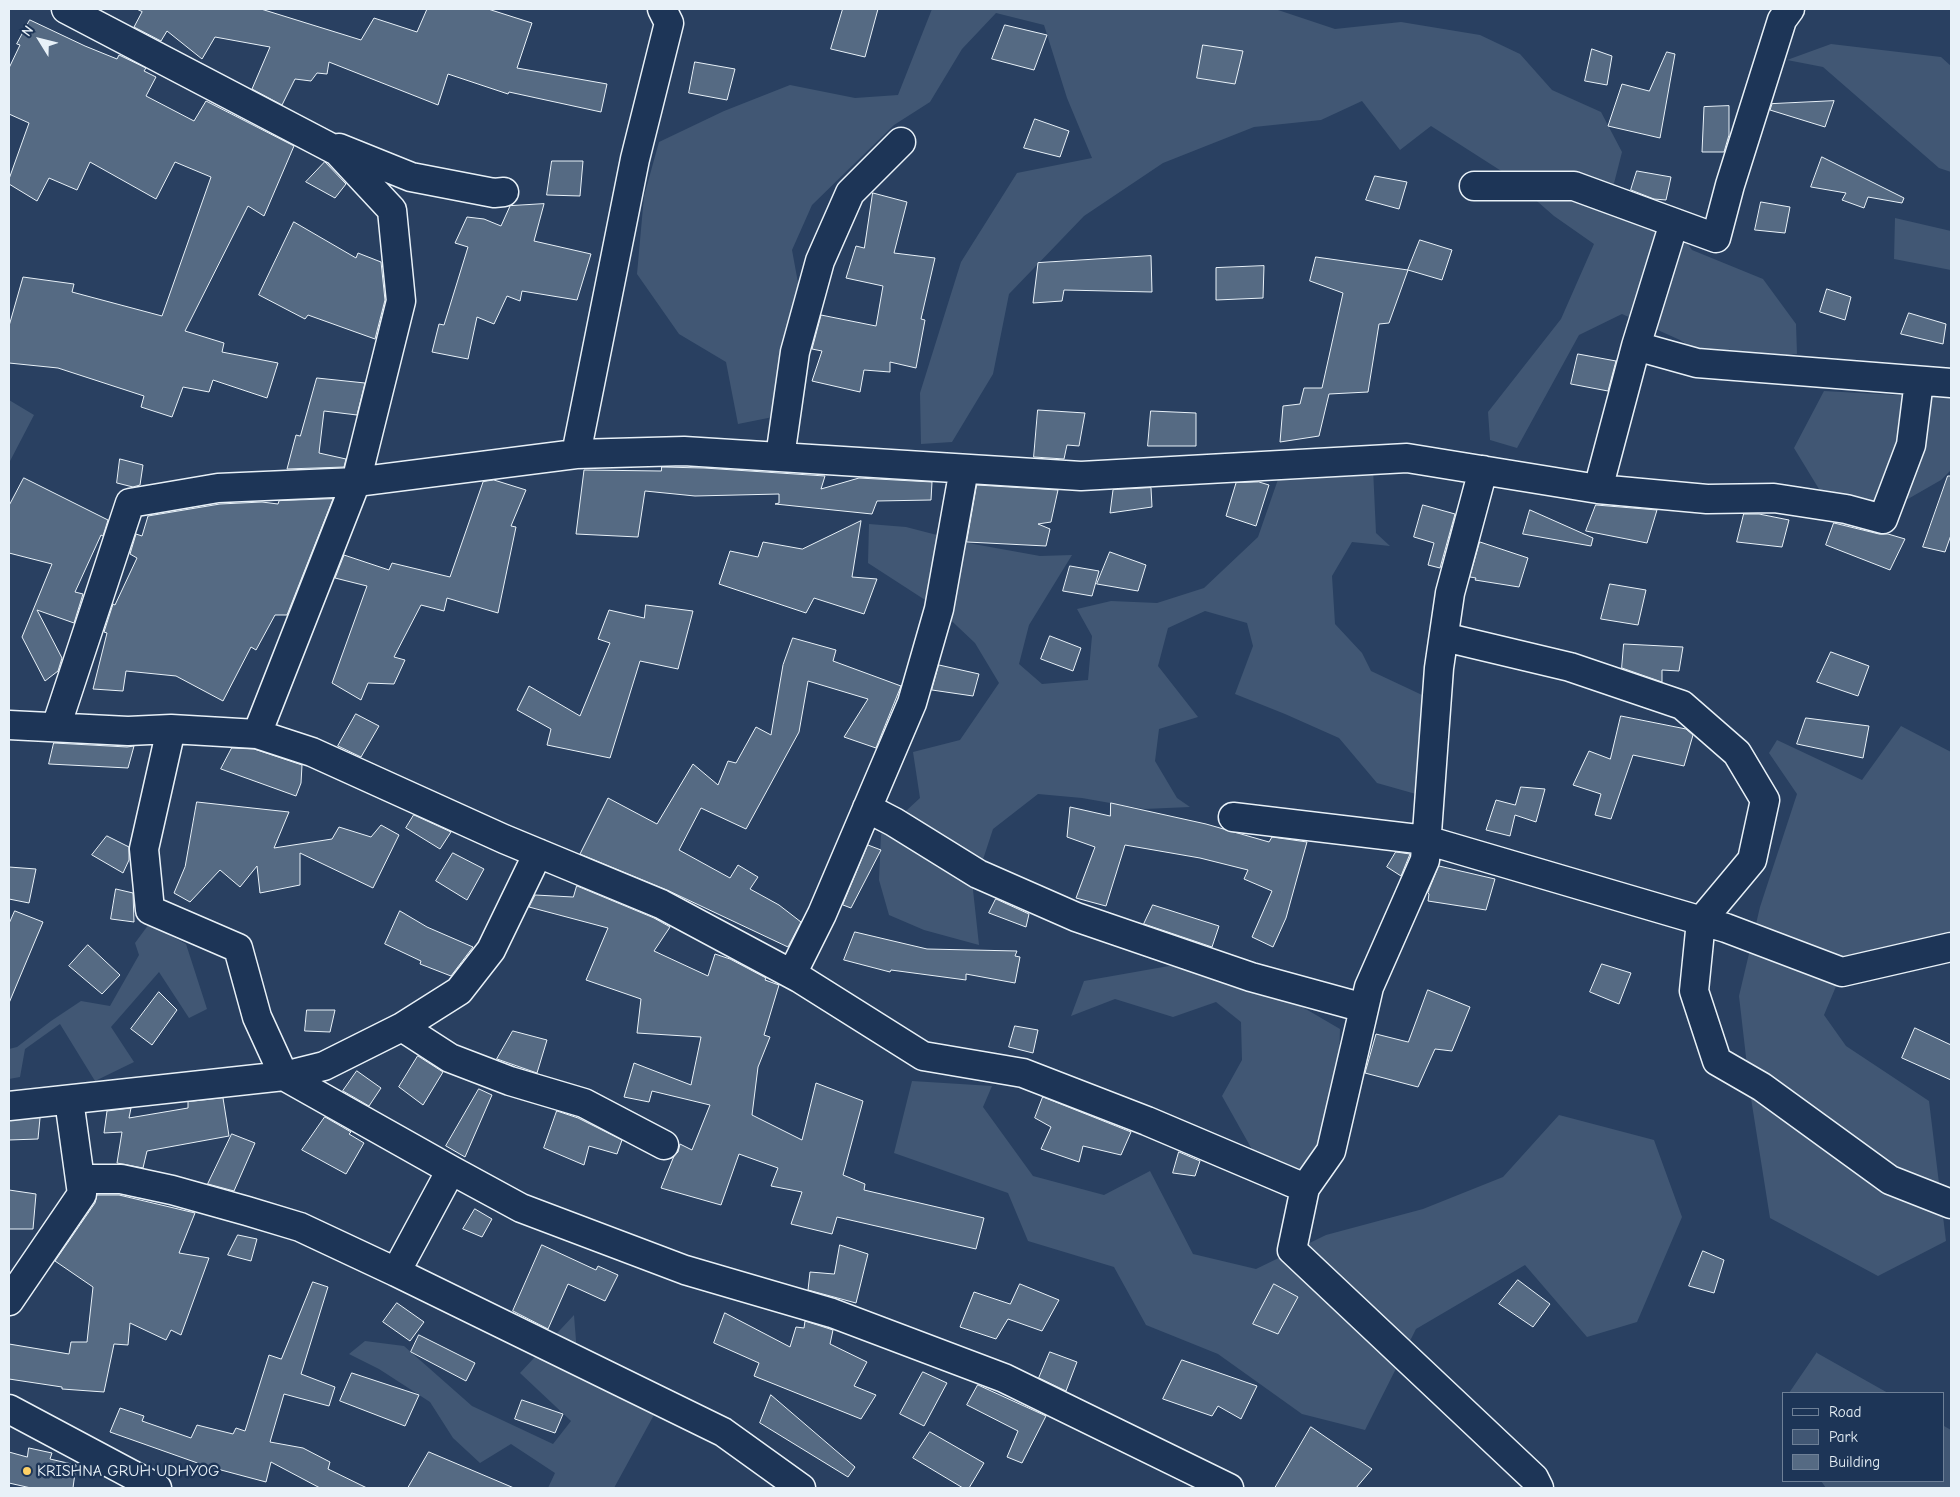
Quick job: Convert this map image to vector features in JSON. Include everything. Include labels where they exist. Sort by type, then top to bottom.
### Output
[{"type":"street","points":[[66,9],[337,152],[392,210],[401,301],[356,482],[257,734]]},
{"type":"street","points":[[576,454],[635,159],[669,23],[662,9]]},
{"type":"street","points":[[1474,186],[1574,186],[1716,238],[1730,185],[1782,20],[1790,9]]},
{"type":"street","points":[[289,127],[411,177],[494,193],[504,192]]},
{"type":"street","points":[[780,457],[795,352],[820,261],[850,193],[901,142]]},
{"type":"street","points":[[1598,489],[1636,346],[1674,223]]},
{"type":"street","points":[[1636,346],[1697,362],[1951,383]]},
{"type":"street","points":[[56,727],[130,502],[218,488],[356,482],[576,454],[684,451],[1081,476],[1407,458],[1598,489],[1707,499],[1774,498],[1846,509],[1883,519],[1911,445],[1919,381]]},
{"type":"street","points":[[792,974],[822,914],[912,703],[939,609],[964,469]]},
{"type":"street","points":[[1483,470],[1450,593],[1439,668],[1425,860],[1369,987],[1331,1151],[1305,1188],[1292,1250],[1534,1478],[1539,1488]]},
{"type":"street","points":[[1444,637],[1570,667],[1682,705],[1737,754],[1765,800],[1752,860],[1701,921],[1694,991],[1717,1061],[1762,1087],[1890,1180],[1951,1204]]},
{"type":"street","points":[[9,725],[128,731],[171,729],[257,734],[312,752],[538,853],[661,904],[792,974],[923,1056],[1023,1073],[1147,1121],[1305,1188]]},
{"type":"street","points":[[171,729],[144,848],[150,910],[238,948],[257,1018],[284,1076],[521,1208],[676,1267],[832,1313],[1004,1378],[1229,1488]]},
{"type":"street","points":[[867,808],[894,822],[978,874],[1076,917],[1251,977],[1364,1008]]},
{"type":"street","points":[[1233,817],[1426,840],[1726,928],[1842,972],[1951,947]]},
{"type":"street","points":[[9,1106],[284,1076],[324,1066],[402,1027],[459,991],[490,950],[538,853]]},
{"type":"street","points":[[402,1027],[450,1058],[510,1082],[584,1102],[664,1145]]},
{"type":"street","points":[[9,1300],[82,1194],[69,1100]]},
{"type":"street","points":[[396,1272],[451,1170]]},
{"type":"street","points":[[80,1179],[122,1179],[172,1190],[292,1224],[396,1272],[723,1432],[801,1488]]},
{"type":"street","points":[[9,1410],[157,1488]]},
{"type":"green space","points":[[932,9],[1275,9],[1335,29],[1401,22],[1480,35],[1520,54],[1552,90],[1601,112],[1622,152],[1610,199],[1674,223],[1692,250],[1763,279],[1796,324],[1797,354],[1717,364],[1680,340],[1622,314],[1579,335],[1517,448],[1490,440],[1488,412],[1561,319],[1594,244],[1554,216],[1506,174],[1431,126],[1400,150],[1362,101],[1321,120],[1254,127],[1163,163],[1084,216],[1009,294],[993,374],[952,442],[921,444],[920,393],[961,262],[1017,173],[1092,158],[1067,98],[1044,25],[996,13],[962,49],[930,102],[894,125],[812,205],[792,250],[801,299],[773,417],[738,424],[726,362],[679,334],[637,274],[644,196],[659,142],[724,111],[790,85],[855,98],[898,95]]},
{"type":"green space","points":[[1831,44],[1941,57],[1951,66],[1951,172],[1939,168],[1823,67],[1787,60]]},
{"type":"green space","points":[[1895,218],[1951,231],[1951,270],[1894,259]]},
{"type":"green space","points":[[1824,391],[1951,398],[1951,470],[1941,480],[1887,511],[1822,494],[1794,448]]},
{"type":"green space","points":[[9,400],[34,415],[9,463]]},
{"type":"green space","points":[[1283,465],[1373,468],[1376,533],[1390,546],[1352,542],[1332,576],[1335,624],[1362,653],[1371,671],[1437,702],[1430,798],[1377,783],[1339,738],[1235,694],[1253,646],[1247,623],[1205,611],[1168,628],[1158,666],[1198,717],[1159,729],[1155,761],[1177,798],[1190,807],[1144,809],[1082,798],[1038,794],[993,829],[973,890],[979,945],[924,930],[889,915],[879,880],[881,834],[920,798],[913,752],[960,740],[999,683],[975,643],[939,609],[868,563],[869,524],[906,527],[968,543],[1040,556],[1072,555],[1029,625],[1019,664],[1042,684],[1088,680],[1092,636],[1077,609],[1111,601],[1157,603],[1204,588],[1258,537]]},
{"type":"green space","points":[[1901,726],[1951,752],[1951,947],[1842,972],[1824,1015],[1846,1046],[1929,1101],[1946,1241],[1878,1276],[1770,1218],[1750,1092],[1739,996],[1760,907],[1797,794],[1769,753],[1777,740],[1862,780]]},
{"type":"green space","points":[[149,924],[186,944],[207,1009],[189,1018],[159,972],[111,1027],[134,1062],[95,1081],[60,1024],[25,1049],[20,1077],[9,1079],[9,1049],[17,1047],[81,1001],[110,1006],[139,955],[135,943]]},
{"type":"green space","points":[[1169,966],[1251,977],[1340,1029],[1337,1126],[1305,1188],[1254,1153],[1222,1096],[1242,1060],[1241,1022],[1216,1002],[1173,1017],[1115,999],[1071,1016],[1084,981]]},
{"type":"green space","points":[[912,1081],[992,1086],[983,1107],[1033,1176],[1104,1195],[1150,1171],[1193,1254],[1256,1269],[1326,1235],[1423,1209],[1503,1177],[1559,1115],[1654,1140],[1682,1217],[1637,1322],[1587,1337],[1525,1265],[1416,1329],[1365,1430],[1302,1414],[1218,1354],[1146,1325],[1114,1267],[1028,1241],[1008,1193],[894,1153]]},
{"type":"green space","points":[[574,1315],[579,1379],[655,1413],[614,1488],[548,1488],[555,1473],[511,1444],[480,1463],[453,1438],[430,1402],[379,1369],[349,1354],[365,1341],[404,1346],[472,1406],[553,1444],[571,1421],[520,1373]]},
{"type":"green space","points":[[1817,1352],[1886,1392],[1790,1392]]},
{"type":"green space","points":[[1945,1427],[1951,1430],[1951,1488],[1826,1488],[1822,1482],[1945,1482]]},
{"type":"building","points":[[137,9],[261,9],[361,40],[374,18],[417,32],[427,9],[488,9],[532,23],[517,68],[607,84],[601,112],[509,92],[508,94],[448,74],[438,105],[329,62],[327,74],[317,73],[311,81],[295,79],[282,105],[252,89],[270,47],[215,37],[202,59],[167,31],[161,41],[134,27],[142,12]]},
{"type":"building","points":[[843,9],[878,9],[865,57],[831,49]]},
{"type":"building","points":[[30,20],[85,46],[117,59],[119,55],[146,68],[144,71],[156,77],[146,96],[194,121],[206,101],[294,146],[264,216],[248,206],[185,331],[224,343],[222,352],[278,363],[267,398],[213,380],[209,392],[183,387],[172,417],[141,407],[144,396],[58,368],[9,363],[9,326],[23,277],[74,284],[72,292],[162,316],[211,177],[175,162],[156,199],[90,162],[77,190],[49,178],[37,201],[9,184],[9,179],[29,123],[9,114],[9,68],[20,45],[17,44]]},
{"type":"building","points":[[1005,25],[1047,35],[1034,70],[992,59]]},
{"type":"building","points":[[1203,45],[1243,51],[1235,84],[1197,78]]},
{"type":"building","points":[[1592,49],[1612,56],[1607,85],[1585,81]]},
{"type":"building","points":[[1667,52],[1675,54],[1660,138],[1608,126],[1622,84],[1649,91]]},
{"type":"building","points":[[695,62],[735,69],[727,100],[689,93]]},
{"type":"building","points":[[1834,101],[1825,127],[1770,110],[1772,104]]},
{"type":"building","points":[[1729,106],[1729,135],[1724,152],[1702,152],[1704,107]]},
{"type":"building","points":[[1035,119],[1069,131],[1060,157],[1024,148]]},
{"type":"building","points":[[1822,157],[1904,198],[1902,203],[1868,197],[1864,208],[1842,200],[1846,193],[1811,187]]},
{"type":"building","points":[[552,161],[583,161],[580,196],[547,195]]},
{"type":"building","points":[[325,162],[346,184],[335,198],[306,182]]},
{"type":"building","points":[[1637,171],[1671,177],[1666,200],[1654,199],[1631,190]]},
{"type":"building","points":[[1375,176],[1407,182],[1399,209],[1366,200]]},
{"type":"building","points":[[873,193],[907,202],[894,253],[935,258],[921,319],[925,320],[916,368],[890,362],[890,372],[864,370],[860,392],[812,381],[822,351],[812,349],[821,315],[876,326],[883,286],[846,278],[856,246],[864,248]]},
{"type":"building","points":[[1761,202],[1790,207],[1785,233],[1755,230]]},
{"type":"building","points":[[544,204],[534,241],[591,254],[577,300],[522,291],[520,301],[507,296],[494,324],[477,317],[468,359],[432,352],[439,324],[444,325],[468,247],[455,243],[467,217],[484,219],[501,226],[510,206]]},
{"type":"building","points":[[294,222],[356,258],[358,253],[381,262],[385,300],[375,339],[308,315],[305,319],[259,295]]},
{"type":"building","points":[[1420,240],[1452,250],[1442,280],[1408,270]]},
{"type":"building","points":[[1151,256],[1152,292],[1064,290],[1062,301],[1033,303],[1038,263]]},
{"type":"building","points":[[1316,257],[1408,270],[1389,323],[1379,324],[1368,392],[1329,394],[1319,436],[1280,442],[1283,406],[1300,404],[1304,388],[1322,388],[1343,293],[1310,281]]},
{"type":"building","points":[[1264,266],[1263,298],[1216,300],[1216,268]]},
{"type":"building","points":[[1827,289],[1851,297],[1845,320],[1820,312]]},
{"type":"building","points":[[1909,313],[1946,324],[1943,344],[1901,334]]},
{"type":"building","points":[[1578,354],[1616,361],[1608,391],[1571,384]]},
{"type":"building","points":[[317,378],[365,383],[357,415],[324,411],[319,453],[346,459],[344,467],[287,469],[296,435],[300,436]]},
{"type":"building","points":[[1038,410],[1085,413],[1079,446],[1067,445],[1064,459],[1034,457]]},
{"type":"building","points":[[1151,411],[1196,413],[1196,446],[1148,446]]},
{"type":"building","points":[[120,459],[143,465],[140,485],[133,487],[117,483]]},
{"type":"building","points":[[662,467],[825,476],[821,489],[859,478],[932,482],[931,500],[877,501],[872,514],[775,504],[779,503],[779,494],[695,496],[645,491],[638,537],[576,534],[584,470],[661,471]]},
{"type":"building","points":[[1948,476],[1951,476],[1951,535],[1945,552],[1923,547]]},
{"type":"building","points":[[24,478],[108,520],[103,536],[101,535],[75,592],[83,594],[74,623],[37,610],[62,658],[58,671],[45,681],[22,637],[52,564],[9,553],[9,506]]},
{"type":"building","points":[[494,480],[526,490],[511,526],[516,527],[498,613],[447,598],[444,611],[421,605],[394,657],[405,660],[394,684],[368,683],[361,700],[332,683],[367,586],[335,578],[344,555],[389,570],[392,563],[450,577],[483,482]]},
{"type":"building","points":[[1259,482],[1269,485],[1256,526],[1226,516],[1236,483]]},
{"type":"building","points":[[977,485],[1058,490],[1051,522],[1038,524],[1050,529],[1046,546],[967,542]]},
{"type":"building","points":[[1151,488],[1152,507],[1110,513],[1113,490]]},
{"type":"building","points":[[333,499],[287,615],[275,615],[256,650],[251,647],[223,701],[176,676],[126,671],[123,691],[93,689],[107,633],[104,632],[113,604],[115,605],[137,558],[130,554],[136,534],[142,536],[148,516],[220,504],[262,502],[278,504],[279,501]]},
{"type":"building","points":[[1423,505],[1455,514],[1440,568],[1428,565],[1434,543],[1414,537]]},
{"type":"building","points":[[1596,505],[1657,510],[1647,543],[1586,531]]},
{"type":"building","points":[[1530,510],[1593,538],[1591,546],[1523,534]]},
{"type":"building","points":[[1744,514],[1759,514],[1789,520],[1782,547],[1737,542]]},
{"type":"building","points":[[861,521],[852,577],[877,579],[864,614],[814,598],[806,613],[719,584],[730,551],[758,557],[763,542],[802,549]]},
{"type":"building","points":[[1834,523],[1905,539],[1890,570],[1826,545]]},
{"type":"building","points":[[1480,542],[1528,558],[1519,587],[1475,580],[1476,578],[1470,577]]},
{"type":"building","points":[[1110,552],[1146,565],[1138,591],[1097,584]]},
{"type":"building","points":[[1070,566],[1099,571],[1092,596],[1063,591]]},
{"type":"building","points":[[1610,584],[1646,590],[1638,625],[1601,619]]},
{"type":"building","points":[[646,605],[693,611],[678,669],[640,661],[610,758],[547,745],[551,729],[517,710],[529,686],[580,716],[610,643],[598,639],[609,610],[644,618]]},
{"type":"building","points":[[1050,636],[1081,648],[1073,671],[1041,659]]},
{"type":"building","points":[[793,638],[836,650],[833,661],[901,686],[876,748],[844,737],[868,699],[808,681],[799,732],[746,829],[701,808],[679,850],[730,878],[738,865],[758,877],[750,889],[779,905],[801,922],[788,947],[667,890],[580,854],[608,798],[657,824],[693,764],[718,785],[728,761],[736,763],[756,727],[771,735],[783,665]]},
{"type":"building","points":[[1624,644],[1683,647],[1679,671],[1662,670],[1662,682],[1622,668]]},
{"type":"building","points":[[1831,652],[1869,666],[1858,696],[1817,682]]},
{"type":"building","points":[[939,665],[979,674],[973,696],[932,690]]},
{"type":"building","points":[[356,714],[379,726],[361,757],[338,746]]},
{"type":"building","points":[[1621,716],[1686,729],[1693,735],[1684,766],[1633,755],[1611,819],[1595,815],[1601,794],[1573,785],[1589,751],[1610,759]]},
{"type":"building","points":[[1806,718],[1869,726],[1863,758],[1797,744]]},
{"type":"building","points":[[54,743],[134,746],[128,768],[49,764]]},
{"type":"building","points":[[232,748],[254,749],[302,765],[301,783],[296,796],[221,769]]},
{"type":"building","points":[[1521,787],[1545,789],[1536,822],[1515,815],[1510,836],[1486,830],[1496,800],[1515,805]]},
{"type":"building","points":[[197,802],[289,812],[274,848],[332,839],[339,827],[371,837],[381,825],[399,835],[373,888],[300,853],[300,885],[260,893],[257,866],[240,887],[220,870],[190,902],[174,893],[185,867]]},
{"type":"building","points":[[1111,803],[1206,824],[1269,842],[1272,837],[1307,842],[1286,918],[1273,947],[1252,937],[1272,891],[1244,879],[1248,870],[1200,858],[1125,845],[1106,906],[1076,898],[1095,847],[1067,837],[1070,807],[1110,816]]},
{"type":"building","points":[[414,815],[451,832],[440,849],[406,828]]},
{"type":"building","points":[[107,836],[129,847],[129,860],[123,873],[92,855]]},
{"type":"building","points":[[868,845],[881,850],[851,908],[843,905]]},
{"type":"building","points":[[1396,852],[1410,854],[1401,876],[1387,867]]},
{"type":"building","points":[[453,853],[484,869],[467,900],[436,881]]},
{"type":"building","points":[[1439,866],[1495,879],[1486,910],[1428,901],[1428,893]]},
{"type":"building","points":[[9,867],[36,869],[29,903],[9,899]]},
{"type":"building","points":[[577,886],[654,918],[670,927],[654,951],[708,976],[715,954],[730,959],[766,978],[765,980],[779,985],[764,1035],[770,1037],[758,1067],[752,1115],[802,1140],[816,1083],[863,1101],[843,1175],[865,1184],[864,1190],[984,1218],[976,1249],[837,1217],[832,1234],[791,1224],[802,1192],[771,1186],[778,1168],[739,1154],[721,1205],[661,1188],[680,1144],[692,1150],[710,1105],[652,1091],[649,1102],[624,1097],[634,1063],[691,1085],[701,1037],[637,1033],[641,999],[586,980],[608,928],[529,907],[535,895],[573,897]]},
{"type":"building","points":[[116,889],[133,893],[134,922],[111,919]]},
{"type":"building","points":[[996,899],[1029,914],[1026,927],[989,913]]},
{"type":"building","points":[[1153,905],[1219,926],[1212,947],[1144,924]]},
{"type":"building","points":[[15,911],[43,922],[9,1003],[9,924]]},
{"type":"building","points":[[400,911],[427,927],[473,947],[451,976],[420,964],[421,961],[385,944]]},
{"type":"building","points":[[855,932],[927,949],[1017,951],[1015,956],[1020,957],[1015,983],[966,974],[966,980],[891,970],[890,972],[844,960]]},
{"type":"building","points":[[88,945],[120,975],[102,994],[69,966]]},
{"type":"building","points":[[1602,964],[1631,973],[1619,1004],[1590,992]]},
{"type":"building","points":[[1428,990],[1470,1007],[1452,1051],[1435,1049],[1418,1087],[1365,1073],[1376,1034],[1408,1042]]},
{"type":"building","points":[[159,992],[177,1010],[152,1045],[131,1029]]},
{"type":"building","points":[[307,1010],[335,1010],[330,1032],[305,1031]]},
{"type":"building","points":[[1015,1026],[1038,1030],[1033,1053],[1009,1047]]},
{"type":"building","points":[[1915,1028],[1951,1045],[1951,1080],[1902,1058]]},
{"type":"building","points":[[513,1031],[547,1040],[537,1073],[497,1059]]},
{"type":"building","points":[[418,1056],[443,1072],[423,1105],[399,1087]]},
{"type":"building","points":[[357,1071],[381,1088],[369,1106],[343,1091]]},
{"type":"building","points":[[479,1089],[492,1095],[465,1157],[446,1146]]},
{"type":"building","points":[[1043,1097],[1131,1132],[1121,1155],[1083,1146],[1079,1162],[1041,1149],[1051,1127],[1035,1118]]},
{"type":"building","points":[[223,1098],[229,1136],[147,1151],[143,1168],[117,1163],[122,1132],[104,1133],[107,1111],[131,1108],[129,1118],[188,1108],[188,1102]]},
{"type":"building","points":[[557,1111],[578,1118],[622,1140],[617,1154],[589,1146],[584,1165],[544,1148]]},
{"type":"building","points":[[325,1117],[351,1132],[349,1134],[364,1143],[346,1174],[302,1150]]},
{"type":"building","points":[[40,1118],[38,1139],[9,1140],[9,1121]]},
{"type":"building","points":[[232,1134],[255,1143],[234,1191],[208,1184]]},
{"type":"building","points":[[1179,1152],[1200,1161],[1195,1176],[1173,1173]]},
{"type":"building","points":[[9,1190],[36,1194],[33,1229],[9,1229]]},
{"type":"building","points":[[97,1195],[119,1195],[195,1213],[179,1253],[209,1258],[181,1335],[171,1330],[166,1340],[130,1323],[128,1345],[114,1344],[104,1392],[62,1389],[62,1387],[9,1379],[9,1344],[69,1354],[71,1342],[87,1342],[93,1287],[55,1261],[95,1203]]},
{"type":"building","points":[[475,1209],[492,1219],[482,1237],[463,1229]]},
{"type":"building","points":[[238,1235],[257,1239],[251,1261],[228,1255]]},
{"type":"building","points":[[542,1245],[596,1270],[598,1266],[618,1275],[605,1301],[568,1284],[548,1329],[513,1311]]},
{"type":"building","points":[[840,1245],[868,1254],[856,1303],[808,1290],[810,1272],[834,1274]]},
{"type":"building","points":[[1703,1251],[1724,1260],[1714,1293],[1689,1286]]},
{"type":"building","points":[[1518,1280],[1550,1304],[1533,1327],[1499,1304]]},
{"type":"building","points":[[313,1282],[328,1287],[301,1374],[335,1387],[329,1406],[284,1394],[270,1442],[303,1448],[330,1462],[328,1469],[367,1488],[320,1488],[271,1462],[266,1482],[206,1466],[110,1432],[120,1408],[144,1416],[142,1421],[191,1438],[197,1425],[233,1434],[236,1428],[245,1431],[269,1355],[281,1359]]},
{"type":"building","points":[[1020,1284],[1059,1300],[1042,1331],[1008,1319],[996,1339],[960,1327],[974,1292],[1010,1304]]},
{"type":"building","points":[[1274,1284],[1298,1297],[1278,1334],[1253,1324]]},
{"type":"building","points":[[397,1303],[424,1322],[410,1341],[383,1322]]},
{"type":"building","points":[[725,1313],[790,1347],[796,1327],[804,1328],[805,1321],[833,1330],[830,1344],[867,1362],[854,1386],[876,1395],[861,1419],[754,1376],[759,1363],[714,1343]]},
{"type":"building","points":[[419,1335],[475,1363],[466,1381],[411,1352]]},
{"type":"building","points":[[1050,1352],[1077,1362],[1066,1391],[1039,1378]]},
{"type":"building","points":[[1182,1360],[1257,1386],[1241,1419],[1218,1406],[1212,1416],[1163,1399]]},
{"type":"building","points":[[923,1372],[947,1383],[924,1426],[900,1414]]},
{"type":"building","points":[[352,1373],[419,1395],[405,1426],[340,1401]]},
{"type":"building","points":[[978,1385],[1046,1416],[1022,1463],[1007,1457],[1018,1431],[967,1405]]},
{"type":"building","points":[[771,1395],[855,1467],[848,1477],[760,1423]]},
{"type":"building","points":[[522,1400],[563,1414],[555,1433],[515,1419]]},
{"type":"building","points":[[1311,1427],[1372,1469],[1356,1488],[1275,1488]]},
{"type":"building","points":[[930,1432],[984,1463],[969,1488],[963,1488],[913,1458]]},
{"type":"building","name":"KRISHNA GRUH UDHYOG","points":[[29,1448],[52,1453],[50,1459],[76,1465],[73,1488],[31,1488],[9,1483],[9,1452],[27,1457]]},
{"type":"building","points":[[429,1452],[514,1488],[408,1488]]},
{"type":"place","name":"KRISHNA GRUH UDHYOG","points":[[27,1471]]}]
